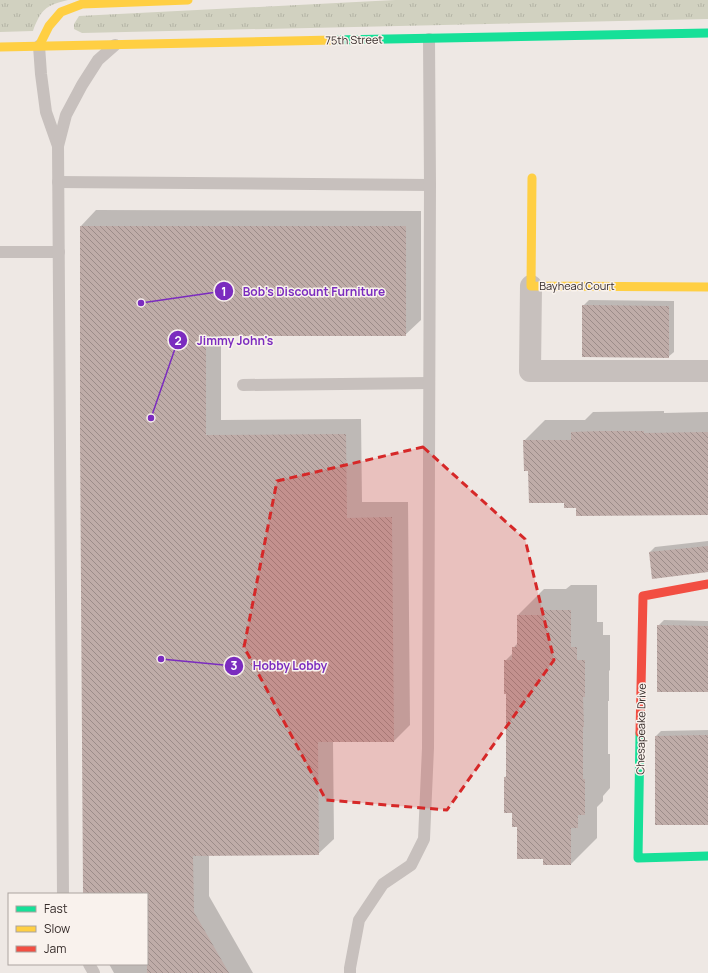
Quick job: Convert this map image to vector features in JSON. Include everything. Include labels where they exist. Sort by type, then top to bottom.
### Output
[{"type":"main road","points":[[39,46],[48,26],[61,12],[82,4],[188,0]]},
{"type":"main road","name":"75th Street","points":[[0,47],[708,34]]},
{"type":"main road","name":"Bayhead Court","points":[[532,178],[531,286],[708,287]]},
{"type":"main road","name":"Chesapeake Drive","points":[[708,584],[643,596],[638,858],[708,856]]},
{"type":"street","points":[[531,286],[530,371],[708,371]]},
{"type":"lane","points":[[350,973],[359,920],[383,884],[411,865],[424,839],[428,748],[430,185],[429,39]]},
{"type":"lane","points":[[63,893],[58,146],[66,115],[82,85],[98,60],[116,45]]},
{"type":"lane","points":[[39,46],[46,112],[58,146]]},
{"type":"lane","points":[[58,182],[430,185]]},
{"type":"lane","points":[[0,252],[59,252]]},
{"type":"lane","points":[[243,385],[429,383]]},
{"type":"highlighted area","points":[[423,447],[525,539],[554,660],[447,810],[326,800],[244,647],[277,481]]},
{"type":"green space","points":[[0,0],[68,0],[54,4],[43,11],[34,26],[33,31],[0,32]]},
{"type":"green space","points":[[395,0],[708,0],[708,19],[82,33],[74,29],[74,24],[79,16]]},
{"type":"building","points":[[80,226],[406,226],[406,336],[206,336],[206,435],[346,434],[347,518],[392,517],[394,742],[318,742],[319,855],[193,856],[194,912],[229,973],[147,973],[148,893],[83,893]]},
{"type":"building","points":[[582,305],[669,306],[669,358],[582,357]]},
{"type":"building","points":[[644,431],[644,433],[708,432],[708,515],[576,516],[576,508],[564,508],[564,503],[529,503],[528,471],[524,471],[523,440],[571,440],[571,432]]},
{"type":"building","points":[[708,546],[708,572],[652,579],[649,552]]},
{"type":"building","points":[[544,610],[571,610],[571,647],[577,647],[577,660],[585,660],[585,697],[583,697],[583,779],[585,779],[585,815],[578,815],[578,828],[571,828],[571,865],[543,865],[543,859],[517,859],[517,827],[512,827],[512,813],[504,813],[504,777],[506,777],[506,694],[504,694],[504,660],[512,660],[512,647],[517,647],[517,615],[544,615]]},
{"type":"building","points":[[657,625],[708,626],[708,692],[657,692]]},
{"type":"building","points":[[708,735],[708,825],[655,825],[655,736]]},
{"type":"traffic: fast","points":[[334,40],[708,33]]},
{"type":"traffic: fast","points":[[640,733],[638,858],[708,856]]},
{"type":"traffic: slow","points":[[39,46],[49,26],[61,12],[82,4],[188,0]]},
{"type":"traffic: slow","points":[[0,47],[334,40]]},
{"type":"traffic: slow","points":[[532,178],[531,286],[708,287]]},
{"type":"traffic: jam","points":[[640,733],[643,596],[708,584]]},
{"type":"place","name":"Bob's Discount Furniture","points":[[141,303]]},
{"type":"place","name":"Jimmy John's","points":[[151,418]]},
{"type":"place","name":"Hobby Lobby","points":[[161,659]]}]
